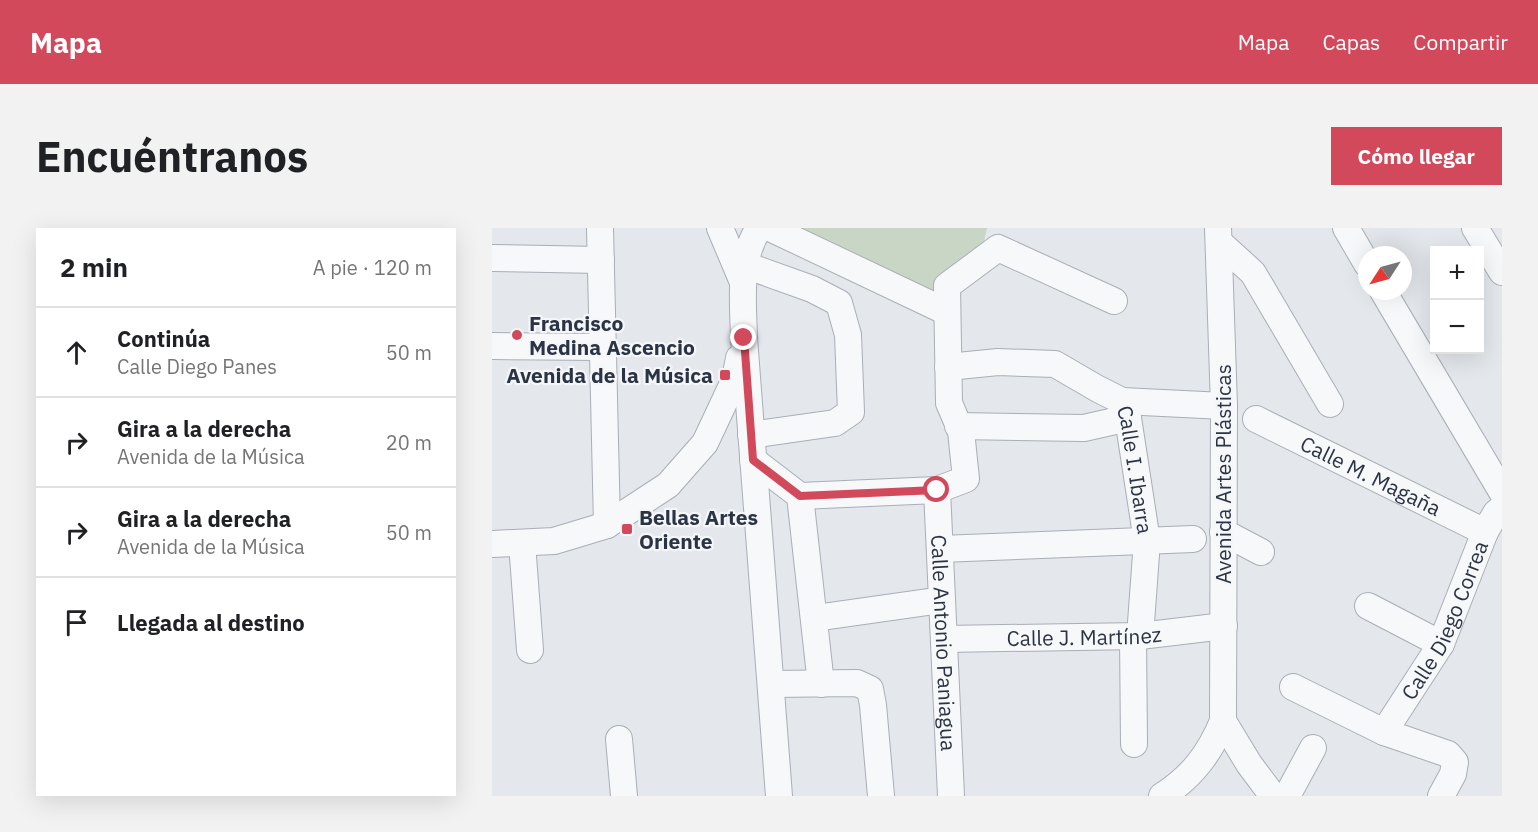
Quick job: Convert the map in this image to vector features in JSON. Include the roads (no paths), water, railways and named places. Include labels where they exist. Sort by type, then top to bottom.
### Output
[{"type":"street","points":[[600,228],[607,525]]},
{"type":"street","points":[[720,228],[744,272],[812,289],[838,303],[848,336],[851,412],[835,423],[751,435]]},
{"type":"street","points":[[759,228],[753,236],[744,272],[744,338],[779,796]]},
{"type":"street","points":[[770,228],[947,312]]},
{"type":"street","points":[[1346,228],[1358,249]]},
{"type":"street","points":[[1475,228],[1502,272]]},
{"type":"street","points":[[1219,235],[1253,273],[1330,404]]},
{"type":"street","name":"Avenida Artes Plásticas","points":[[1162,796],[1192,773],[1205,757],[1223,721],[1224,406],[1219,235]]},
{"type":"street","points":[[753,460],[800,496],[937,490],[966,479],[948,367],[947,286],[998,248],[1114,301]]},
{"type":"street","points":[[492,258],[601,260]]},
{"type":"street","points":[[1388,300],[1502,492]]},
{"type":"street","points":[[492,544],[554,541],[607,525],[668,485],[705,443],[735,379],[744,338]]},
{"type":"street","points":[[492,346],[603,347]]},
{"type":"street","name":"Calle I. Ibarra","points":[[948,367],[998,362],[1055,364],[1098,389],[1125,409],[1147,541],[1136,636],[1134,744]]},
{"type":"street","points":[[956,420],[1084,428],[1125,409],[1224,406]]},
{"type":"street","name":"Calle M. Magaña","points":[[1256,419],[1485,532]]},
{"type":"street","name":"Calle Antonio Paniagua","points":[[937,490],[951,796]]},
{"type":"street","points":[[800,496],[821,684]]},
{"type":"street","name":"Calle Diego Correa","points":[[1384,732],[1441,644],[1485,532],[1496,513],[1502,508]]},
{"type":"street","points":[[1223,532],[1261,552]]},
{"type":"street","points":[[940,549],[1193,539]]},
{"type":"street","points":[[522,543],[530,650]]},
{"type":"street","points":[[815,618],[942,600]]},
{"type":"street","points":[[1368,606],[1441,644]]},
{"type":"street","name":"Calle J. Martínez","points":[[944,639],[1136,636],[1224,627]]},
{"type":"street","points":[[772,684],[857,683],[870,689],[880,796]]},
{"type":"street","points":[[1293,687],[1384,732],[1448,754],[1455,762],[1453,774],[1441,796]]},
{"type":"street","points":[[1223,721],[1249,764],[1273,796]]},
{"type":"street","points":[[619,739],[624,796]]},
{"type":"street","points":[[1287,796],[1313,748]]},
{"type":"place","name":"Francisco Medina Ascencio","points":[[517,335]]},
{"type":"place","name":"Avenida de la Música","points":[[725,375]]},
{"type":"place","name":"Bellas Artes Oriente","points":[[627,529]]}]
